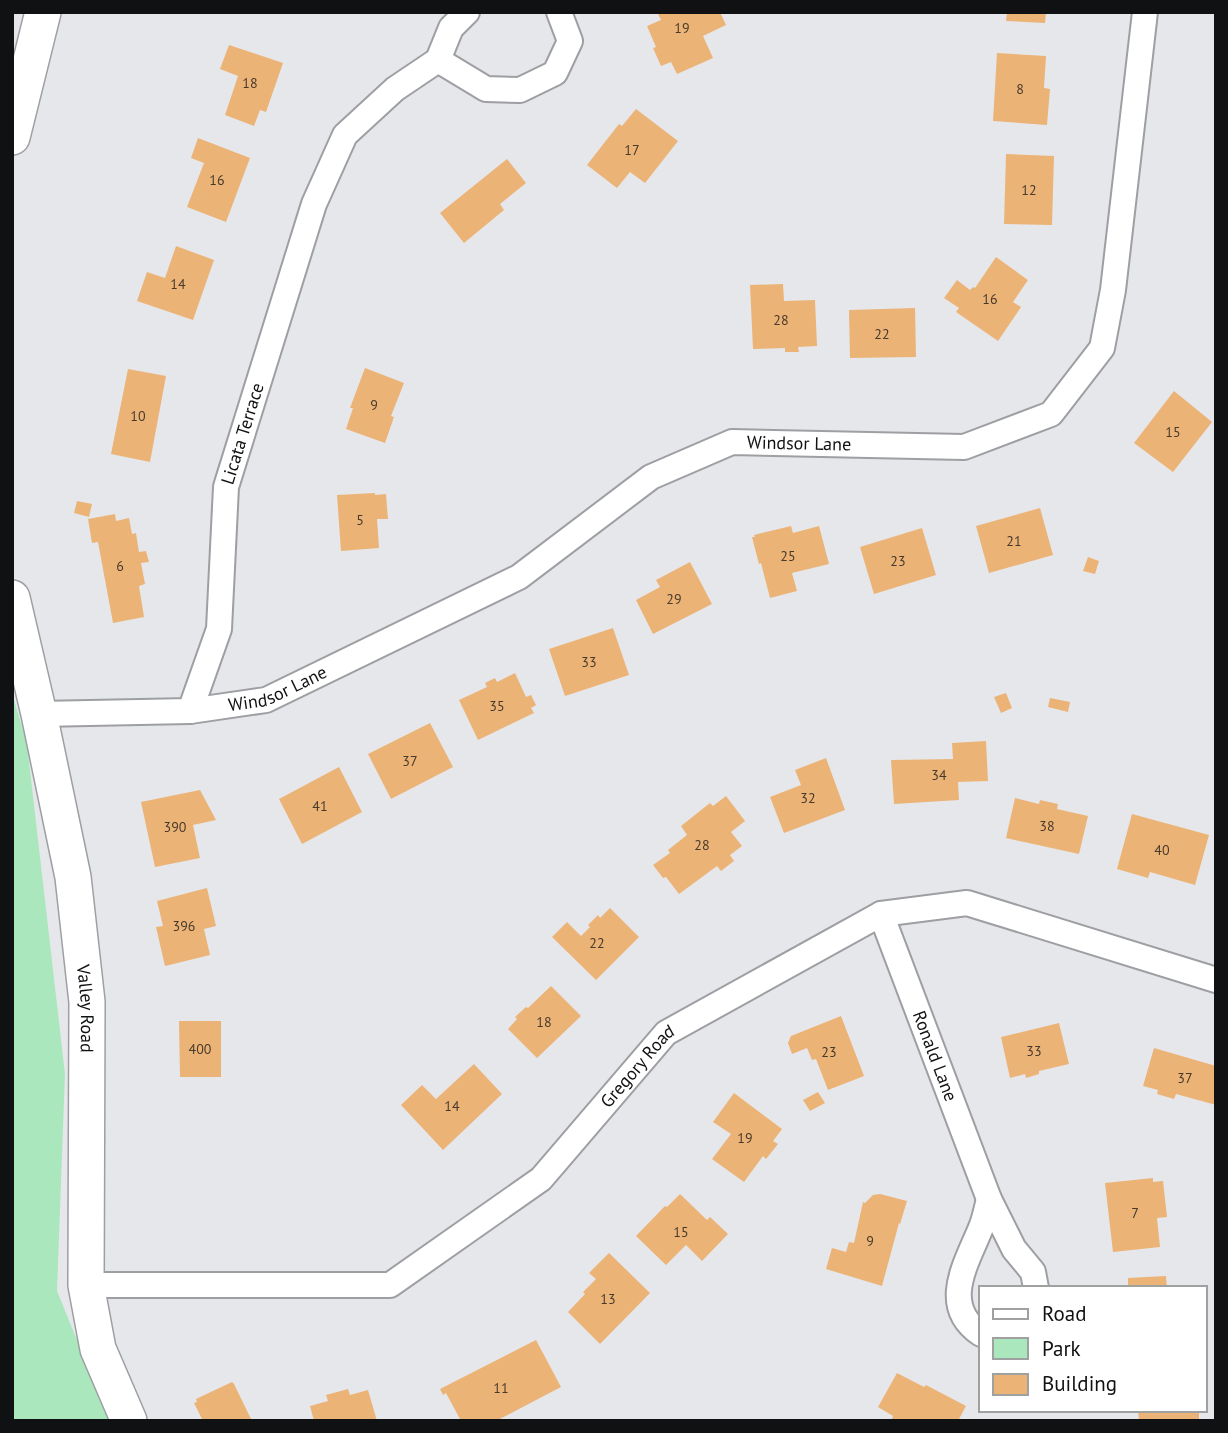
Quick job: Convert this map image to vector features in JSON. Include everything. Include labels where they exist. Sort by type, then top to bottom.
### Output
[{"type":"street","points":[[12,137],[43,12]]},
{"type":"street","points":[[467,12],[451,27],[438,60],[485,89],[520,90],[555,73],[570,41],[559,12]]},
{"type":"street","name":"Windsor Lane","points":[[190,711],[266,699],[507,583],[519,577],[651,477],[732,442],[964,447],[1051,414],[1102,348],[1113,290],[1145,12]]},
{"type":"street","name":"Licata Terrace","points":[[190,711],[219,629],[226,487],[314,204],[345,135],[395,89],[438,60]]},
{"type":"street","name":"Valley Road","points":[[12,598],[40,714],[73,877],[87,1002],[86,1285],[98,1349],[129,1421]]},
{"type":"street","points":[[40,714],[190,711]]},
{"type":"street","name":"Gregory Road","points":[[86,1285],[390,1285],[541,1180],[666,1033],[881,914],[967,903],[1216,980]]},
{"type":"street","name":"Ronald Lane","points":[[881,914],[989,1199],[1014,1250],[1033,1272],[1036,1286]]},
{"type":"street","points":[[979,1333],[972,1328],[960,1310],[960,1292],[963,1268],[982,1225],[989,1199]]},
{"type":"green space","points":[[12,693],[27,744],[65,1074],[57,1291],[110,1421],[12,1421]]},
{"type":"building","points":[[657,12],[720,12],[726,25],[703,36],[713,58],[677,74],[671,62],[661,66],[647,26],[661,20]]},
{"type":"building","points":[[1007,12],[1046,12],[1045,23],[1006,21]]},
{"type":"building","points":[[229,45],[283,63],[266,112],[260,110],[254,126],[225,115],[238,76],[220,69]]},
{"type":"building","points":[[997,53],[1046,56],[1044,88],[1050,89],[1047,125],[993,121]]},
{"type":"building","points":[[636,109],[678,141],[645,183],[630,172],[617,188],[587,165],[619,124],[622,126]]},
{"type":"building","points":[[198,138],[250,158],[226,222],[187,207],[204,163],[191,158]]},
{"type":"building","points":[[1006,154],[1054,156],[1052,225],[1004,224]]},
{"type":"building","points":[[507,159],[526,183],[500,204],[504,210],[464,243],[440,213]]},
{"type":"building","points":[[176,246],[214,260],[193,320],[137,301],[147,272],[165,278]]},
{"type":"building","points":[[996,257],[1028,280],[1013,302],[1021,307],[998,341],[956,312],[959,308],[944,298],[957,280],[970,290],[975,288]]},
{"type":"building","points":[[783,284],[784,301],[815,300],[817,346],[798,347],[799,352],[785,352],[785,348],[753,349],[750,285]]},
{"type":"building","points":[[915,308],[916,357],[850,358],[849,310]]},
{"type":"building","points":[[365,368],[404,383],[391,416],[394,417],[385,443],[346,429],[353,408],[350,408]]},
{"type":"building","points":[[128,369],[166,376],[150,462],[111,454]]},
{"type":"building","points":[[1174,391],[1212,422],[1173,472],[1134,443]]},
{"type":"building","points":[[386,494],[388,519],[377,519],[379,548],[341,551],[337,495]]},
{"type":"building","points":[[77,501],[92,504],[89,517],[74,513]]},
{"type":"building","points":[[1040,508],[1053,555],[989,573],[976,526]]},
{"type":"building","points":[[115,514],[116,521],[129,518],[132,534],[136,533],[139,552],[146,551],[149,562],[141,563],[145,584],[139,586],[144,617],[113,623],[98,542],[92,543],[88,519]]},
{"type":"building","points":[[791,526],[793,533],[819,526],[829,564],[792,573],[797,591],[770,598],[752,537]]},
{"type":"building","points":[[922,528],[936,575],[874,594],[860,547]]},
{"type":"building","points":[[1088,557],[1099,561],[1095,574],[1083,571]]},
{"type":"building","points":[[690,562],[712,604],[653,634],[636,600],[660,587],[656,580]]},
{"type":"building","points":[[613,628],[629,675],[565,696],[549,649]]},
{"type":"building","points":[[515,673],[526,697],[531,695],[536,705],[531,708],[534,713],[478,740],[459,700],[487,687],[485,683],[495,678],[497,682]]},
{"type":"building","points":[[1006,693],[1012,708],[1001,713],[994,697]]},
{"type":"building","points":[[1050,698],[1070,702],[1068,712],[1048,707]]},
{"type":"building","points":[[430,723],[453,767],[391,799],[368,754]]},
{"type":"building","points":[[986,741],[988,781],[958,782],[959,800],[894,804],[891,760],[953,759],[952,743]]},
{"type":"building","points":[[826,758],[845,810],[784,833],[770,797],[801,785],[795,770]]},
{"type":"building","points":[[339,767],[362,812],[302,844],[279,799]]},
{"type":"building","points":[[200,790],[216,820],[193,825],[200,858],[155,867],[141,802]]},
{"type":"building","points":[[726,796],[745,821],[731,832],[742,846],[730,855],[734,861],[721,871],[717,866],[679,894],[653,865],[670,853],[668,850],[687,835],[681,826],[710,803],[713,806]]},
{"type":"building","points":[[1015,798],[1039,804],[1040,800],[1058,804],[1057,809],[1088,816],[1079,854],[1006,838]]},
{"type":"building","points":[[1132,814],[1209,835],[1195,885],[1150,872],[1148,878],[1117,869]]},
{"type":"building","points":[[207,888],[216,926],[204,929],[210,955],[165,966],[156,927],[163,926],[157,901]]},
{"type":"building","points":[[610,908],[639,937],[596,980],[552,937],[567,922],[581,936],[598,915],[600,918]]},
{"type":"building","points":[[551,986],[581,1016],[537,1058],[508,1029],[517,1019],[515,1017]]},
{"type":"building","points":[[841,1016],[864,1076],[828,1090],[816,1059],[812,1060],[807,1048],[792,1054],[788,1043],[791,1036]]},
{"type":"building","points":[[179,1021],[221,1021],[221,1077],[180,1077]]},
{"type":"building","points":[[1059,1023],[1069,1064],[1039,1071],[1039,1074],[1026,1078],[1025,1074],[1010,1078],[1001,1037]]},
{"type":"building","points":[[1154,1048],[1216,1066],[1216,1105],[1176,1094],[1174,1099],[1157,1094],[1158,1090],[1143,1086]]},
{"type":"building","points":[[474,1064],[502,1094],[443,1150],[401,1105],[422,1085],[436,1099]]},
{"type":"building","points":[[818,1092],[825,1103],[810,1111],[803,1100]]},
{"type":"building","points":[[734,1093],[782,1129],[773,1141],[778,1144],[766,1159],[763,1156],[744,1182],[712,1159],[731,1134],[713,1122]]},
{"type":"building","points":[[1153,1178],[1153,1182],[1163,1181],[1167,1217],[1157,1218],[1160,1247],[1113,1252],[1105,1183]]},
{"type":"building","points":[[680,1194],[707,1220],[710,1217],[728,1234],[702,1261],[686,1245],[666,1265],[636,1236]]},
{"type":"building","points":[[880,1194],[907,1201],[882,1286],[826,1269],[832,1248],[846,1252],[849,1242],[854,1243],[863,1202]]},
{"type":"building","points":[[609,1253],[650,1293],[600,1344],[568,1312],[596,1279],[589,1273]]},
{"type":"building","points":[[1166,1276],[1167,1286],[1128,1286],[1128,1278]]},
{"type":"building","points":[[536,1340],[561,1387],[496,1421],[461,1421],[446,1393],[443,1395],[440,1389]]},
{"type":"building","points":[[897,1373],[966,1406],[958,1421],[891,1421],[893,1416],[878,1407]]},
{"type":"building","points":[[232,1382],[252,1421],[203,1421],[194,1403],[197,1402],[196,1399]]},
{"type":"building","points":[[348,1389],[350,1395],[368,1390],[377,1421],[314,1421],[310,1406],[328,1401],[326,1395]]},
{"type":"building","points":[[1138,1412],[1199,1412],[1199,1421],[1139,1421]]}]
